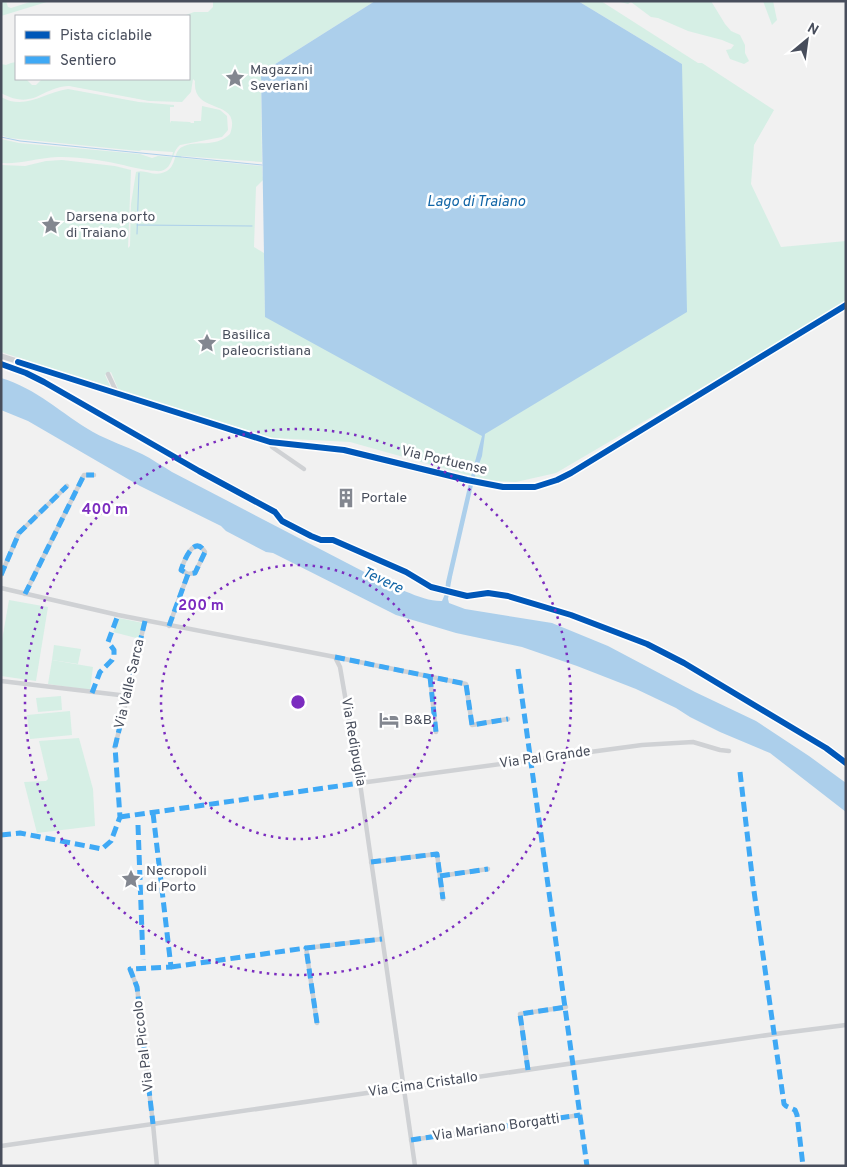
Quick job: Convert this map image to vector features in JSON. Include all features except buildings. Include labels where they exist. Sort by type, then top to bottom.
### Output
[{"type":"street","name":"Via Portuense","points":[[1,356],[270,442],[344,450],[480,483],[523,488],[564,477],[846,305]]},
{"type":"street","points":[[108,374],[117,394]]},
{"type":"street","points":[[270,442],[272,447],[304,469]]},
{"type":"street","points":[[25,594],[84,475],[94,475]]},
{"type":"street","points":[[1,575],[19,533],[67,486]]},
{"type":"street","points":[[196,546],[202,548],[205,552],[195,573],[188,574],[181,570],[190,550],[196,546]]},
{"type":"street","points":[[169,626],[188,574]]},
{"type":"street","points":[[1,588],[169,626],[466,684],[472,725],[508,719]]},
{"type":"street","name":"Via Valle Sarca","points":[[116,747],[145,621]]},
{"type":"street","name":"Via Redipuglia","points":[[335,657],[340,666],[360,783],[415,1166]]},
{"type":"street","points":[[430,676],[436,732]]},
{"type":"street","points":[[1,681],[128,696]]},
{"type":"street","name":"Via Pal Grande","points":[[360,783],[642,745],[693,742],[729,751]]},
{"type":"street","points":[[371,862],[437,854],[443,899]]},
{"type":"street","points":[[440,876],[488,870]]},
{"type":"street","points":[[317,1024],[306,948],[382,938]]},
{"type":"street","name":"Via Pal Piccolo","points":[[130,969],[137,987],[154,1124],[157,1166]]},
{"type":"street","points":[[528,1070],[520,1014],[566,1007]]},
{"type":"street","name":"Via Cima Cristallo","points":[[1,1146],[846,1025]]},
{"type":"street","name":"Via Mariano Borgatti","points":[[411,1140],[580,1115]]},
{"type":"green space","points":[[1,1],[6,1],[8,7],[11,8],[33,1],[50,1],[1,16]]},
{"type":"green space","points":[[213,1],[375,1],[261,73],[262,162],[181,156],[182,158],[262,166],[263,180],[256,187],[254,247],[264,253],[265,317],[682,64],[578,1],[601,1],[774,110],[754,145],[751,184],[781,247],[846,241],[846,303],[556,473],[516,482],[489,481],[350,442],[273,438],[119,391],[111,372],[105,375],[111,388],[1,352],[1,165],[25,166],[46,161],[62,160],[115,166],[131,170],[128,248],[130,246],[131,204],[136,172],[142,171],[159,174],[167,171],[173,164],[179,149],[188,145],[212,143],[224,139],[230,134],[232,123],[230,115],[224,110],[201,99],[196,92],[193,79],[191,92],[182,102],[149,101],[69,86],[59,87],[37,97],[22,100],[1,93],[1,64],[6,65],[15,62],[15,80],[27,80],[32,85],[36,85],[41,80],[190,80],[190,15],[186,15],[194,12],[208,12],[213,7]]},
{"type":"green space","points":[[617,1],[711,1],[725,24],[731,31],[740,35],[749,61],[744,64],[730,59],[726,50],[731,49],[734,45],[651,17],[631,2],[628,4]]},
{"type":"green space","points":[[763,1],[773,1],[777,20],[772,25]]},
{"type":"green space","points":[[68,89],[139,102],[174,105],[174,107],[170,107],[170,123],[171,121],[194,123],[194,121],[201,121],[202,106],[220,110],[227,116],[228,130],[222,137],[180,145],[168,167],[161,171],[105,161],[56,157],[1,163],[1,139],[19,143],[140,154],[152,158],[158,156],[172,157],[173,152],[139,151],[9,138],[1,135],[1,97],[10,101],[27,101]]},
{"type":"green space","points":[[9,600],[48,607],[36,681],[1,676],[1,646]]},
{"type":"green space","points":[[119,618],[143,623],[140,639],[113,632]]},
{"type":"green space","points":[[54,645],[81,649],[78,664],[52,660]]},
{"type":"green space","points":[[52,660],[93,667],[90,690],[48,684]]},
{"type":"green space","points":[[61,696],[62,710],[38,712],[36,698]]},
{"type":"green space","points":[[70,711],[72,735],[30,739],[27,715]]},
{"type":"green space","points":[[79,738],[93,789],[95,826],[37,833],[24,782],[46,781],[48,779],[39,741]]},
{"type":"water","name":"Lago di Traiano","points":[[375,1],[578,1],[682,64],[687,312],[485,434],[482,456],[476,472],[452,577],[449,603],[465,609],[552,623],[608,646],[695,692],[756,721],[846,783],[846,812],[770,753],[720,732],[676,708],[636,689],[522,647],[456,633],[396,615],[273,553],[266,552],[226,531],[221,526],[140,486],[28,421],[1,410],[1,378],[26,388],[93,432],[142,454],[172,472],[372,576],[416,596],[434,601],[442,601],[467,491],[482,436],[265,317],[261,73]]},
{"type":"waterway","points":[[1,137],[20,141],[262,165]]},
{"type":"waterway","points":[[137,234],[139,173]]},
{"type":"waterway","points":[[137,225],[252,226]]},
{"type":"waterway","points":[[106,239],[127,236]]},
{"type":"marked path","points":[[25,594],[84,475],[94,475]]},
{"type":"marked path","points":[[1,575],[19,533],[67,486]]},
{"type":"marked path","points":[[169,626],[188,574],[195,573],[205,552],[201,547],[193,547],[184,561],[181,570],[188,574]]},
{"type":"marked path","points":[[92,693],[100,672],[112,660],[114,655],[114,650],[108,642],[118,615]]},
{"type":"marked path","points":[[1,835],[20,833],[102,849],[111,841],[120,817],[115,747],[145,621]]},
{"type":"marked path","points":[[335,657],[466,684],[472,725],[508,719]]},
{"type":"marked path","points":[[518,669],[587,1166]]},
{"type":"marked path","points":[[430,677],[436,732]]},
{"type":"marked path","points":[[740,772],[753,884],[784,1104],[795,1110],[797,1115],[803,1166]]},
{"type":"marked path","points":[[120,817],[360,783]]},
{"type":"marked path","points":[[153,813],[171,967],[130,969],[137,987],[153,1124]]},
{"type":"marked path","points":[[138,825],[143,960]]},
{"type":"marked path","points":[[371,862],[437,854],[443,899]]},
{"type":"marked path","points":[[440,876],[488,869]]},
{"type":"marked path","points":[[317,1023],[306,948],[382,939]]},
{"type":"marked path","points":[[171,967],[306,948]]},
{"type":"marked path","points":[[528,1070],[520,1014],[566,1007]]},
{"type":"marked path","points":[[411,1140],[580,1115]]},
{"type":"cycle path","points":[[18,362],[270,442],[344,450],[503,487],[535,487],[571,473],[846,305]]},
{"type":"cycle path","points":[[1,364],[44,382],[199,471],[275,512],[282,521],[311,536],[321,540],[333,540],[406,572],[431,587],[467,596],[488,593],[508,596],[571,615],[647,644],[684,663],[826,748],[846,763]]},
{"type":"place","name":"Magazzini Severiani","points":[[235,78]]},
{"type":"place","name":"Darsena porto di Traiano","points":[[51,225]]},
{"type":"place","name":"Basilica paleocristiana","points":[[207,343]]},
{"type":"place","name":"Portale","points":[[346,498]]},
{"type":"place","name":"B&B","points":[[389,720]]},
{"type":"place","name":"Necropoli di Porto","points":[[131,879]]},
{"type":"water label","name":"Tevere","points":[[382,581]]}]
